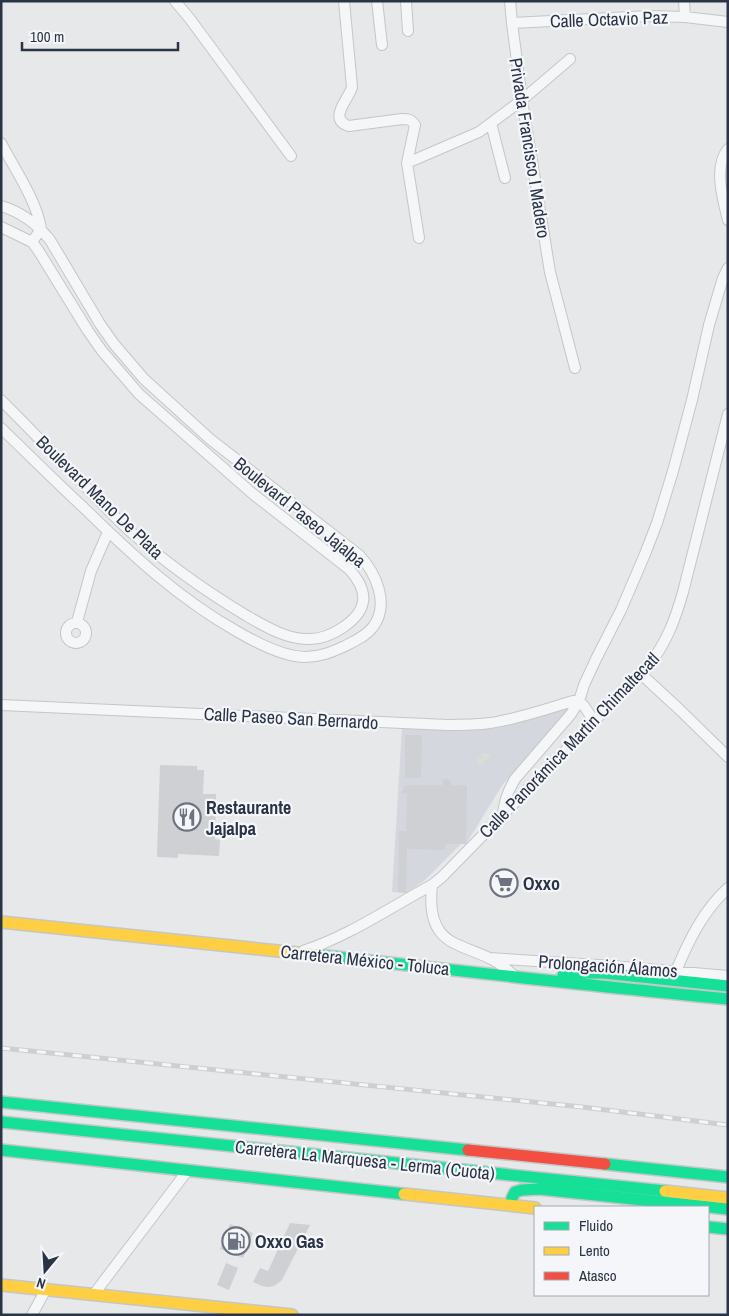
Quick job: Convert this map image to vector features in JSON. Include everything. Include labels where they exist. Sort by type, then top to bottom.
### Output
[{"type":"main road","name":"Carretera México - Toluca","points":[[1,922],[728,999]]},
{"type":"main road","points":[[545,980],[567,969],[588,964]]},
{"type":"main road","points":[[558,975],[604,973],[728,986]]},
{"type":"main road","name":"Carretera La Marquesa - Lerma (Cuota)","points":[[1,1102],[728,1177]]},
{"type":"main road","name":"Carretera La Marquesa - Lerma (Cuota)","points":[[1,1122],[728,1198]]},
{"type":"main road","points":[[1,1150],[534,1208]]},
{"type":"main road","points":[[511,1205],[515,1192],[539,1189],[700,1206]]},
{"type":"main road","points":[[709,1207],[728,1209]]},
{"type":"main road","points":[[709,1227],[728,1229]]},
{"type":"main road","points":[[1,1285],[292,1315]]},
{"type":"street","points":[[175,1],[190,18],[291,156]]},
{"type":"street","points":[[344,1],[352,87],[339,110],[340,116],[342,122],[349,126],[402,119],[408,119],[415,125],[407,163],[419,238]]},
{"type":"street","points":[[377,1],[382,45]]},
{"type":"street","points":[[406,1],[408,31]]},
{"type":"street","points":[[510,1],[512,23]]},
{"type":"street","points":[[684,1],[685,17]]},
{"type":"street","name":"Calle Octavio Paz","points":[[512,23],[650,16],[685,17],[728,22]]},
{"type":"street","name":"Privada Francisco I Madero","points":[[512,23],[522,100],[550,272],[575,368]]},
{"type":"street","points":[[407,163],[479,132],[522,100],[570,59]]},
{"type":"street","points":[[492,123],[505,178]]},
{"type":"street","points":[[1,143],[33,203],[40,220],[41,229],[32,242],[1,227]]},
{"type":"street","points":[[727,150],[721,160],[720,176],[728,220]]},
{"type":"street","name":"Boulevard Paseo Jajalpa","points":[[1,206],[29,219],[41,229],[100,324],[114,344],[144,379],[210,439],[351,549],[367,564],[378,585],[380,596],[378,617],[365,635],[330,653],[318,656],[291,656],[240,633],[189,601],[158,577],[108,532],[1,428]]},
{"type":"street","name":"Boulevard Mano De Plata","points":[[1,400],[137,537],[170,564],[248,617],[284,635],[311,639],[325,637],[336,632],[356,617],[361,608],[363,598],[363,589],[358,579],[349,569],[253,494],[127,382],[92,338],[32,242]]},
{"type":"street","points":[[504,814],[508,790],[571,714],[579,700],[645,554],[673,471],[709,325],[723,278],[728,268]]},
{"type":"street","name":"Calle Panorámica Martin Chimaltecatl","points":[[296,953],[320,945],[345,933],[432,885],[450,870],[650,664],[662,646],[674,620],[683,592],[726,430],[728,414]]},
{"type":"street","points":[[253,494],[264,482]]},
{"type":"street","points":[[76,622],[91,571],[108,532]]},
{"type":"street","points":[[240,633],[248,617]]},
{"type":"street","points":[[641,674],[728,757]]},
{"type":"street","points":[[579,700],[594,721]]},
{"type":"street","name":"Calle Paseo San Bernardo","points":[[1,705],[454,725],[491,722],[579,700]]},
{"type":"street","name":"Prolongación Álamos","points":[[432,885],[431,910],[438,930],[458,946],[489,958],[502,965],[514,976]]},
{"type":"street","points":[[724,892],[728,904]]},
{"type":"street","points":[[676,971],[692,935],[710,908],[724,892]]},
{"type":"street","name":"Prolongación Álamos","points":[[489,958],[728,976]]},
{"type":"street","points":[[94,1294],[188,1170]]},
{"type":"street","points":[[32,1315],[46,1289]]},
{"type":"shaded area","points":[[573,705],[537,749],[503,784],[466,844],[461,844],[425,880],[406,893],[392,892],[402,728],[462,731],[497,728],[533,719]]},
{"type":"shaded area","points":[[487,753],[490,755],[489,757],[482,765],[478,765],[477,758],[482,758],[481,754]]},
{"type":"building","points":[[405,735],[422,735],[421,778],[405,778]]},
{"type":"building","name":"Restaurante Jajalpa","points":[[160,765],[197,766],[197,770],[204,770],[203,794],[216,794],[215,839],[220,840],[219,856],[178,854],[178,858],[157,857]]},
{"type":"building","points":[[443,779],[451,780],[451,785],[467,785],[466,844],[445,844],[445,850],[407,849],[406,893],[398,892],[399,831],[406,831],[407,793],[402,793],[405,785],[443,785]]},
{"type":"building","points":[[290,1223],[310,1225],[281,1281],[274,1286],[267,1287],[253,1282],[260,1268],[268,1271]]},
{"type":"building","name":"Oxxo Gas","points":[[230,1224],[253,1233],[243,1258],[220,1249]]},
{"type":"building","points":[[226,1263],[238,1268],[229,1290],[217,1285]]},
{"type":"railway","points":[[1,1048],[582,1107],[728,1125]]},
{"type":"traffic: fast","points":[[317,955],[728,999]]},
{"type":"traffic: fast","points":[[563,975],[604,973],[728,986]]},
{"type":"traffic: fast","points":[[1,1102],[468,1150]]},
{"type":"traffic: fast","points":[[1,1122],[665,1191]]},
{"type":"traffic: fast","points":[[1,1150],[404,1194]]},
{"type":"traffic: fast","points":[[605,1164],[728,1177]]},
{"type":"traffic: fast","points":[[511,1205],[515,1192],[539,1189],[700,1206]]},
{"type":"traffic: fast","points":[[709,1207],[728,1209]]},
{"type":"traffic: fast","points":[[709,1227],[728,1229]]},
{"type":"traffic: slow","points":[[1,922],[317,955]]},
{"type":"traffic: slow","points":[[665,1191],[728,1198]]},
{"type":"traffic: slow","points":[[404,1194],[534,1208]]},
{"type":"traffic: slow","points":[[1,1285],[292,1315]]},
{"type":"traffic: jam","points":[[468,1150],[605,1164]]},
{"type":"place","name":"Restaurante Jajalpa","points":[[187,817]]},
{"type":"place","name":"Oxxo","points":[[504,883]]},
{"type":"place","name":"Oxxo Gas","points":[[236,1241]]}]
